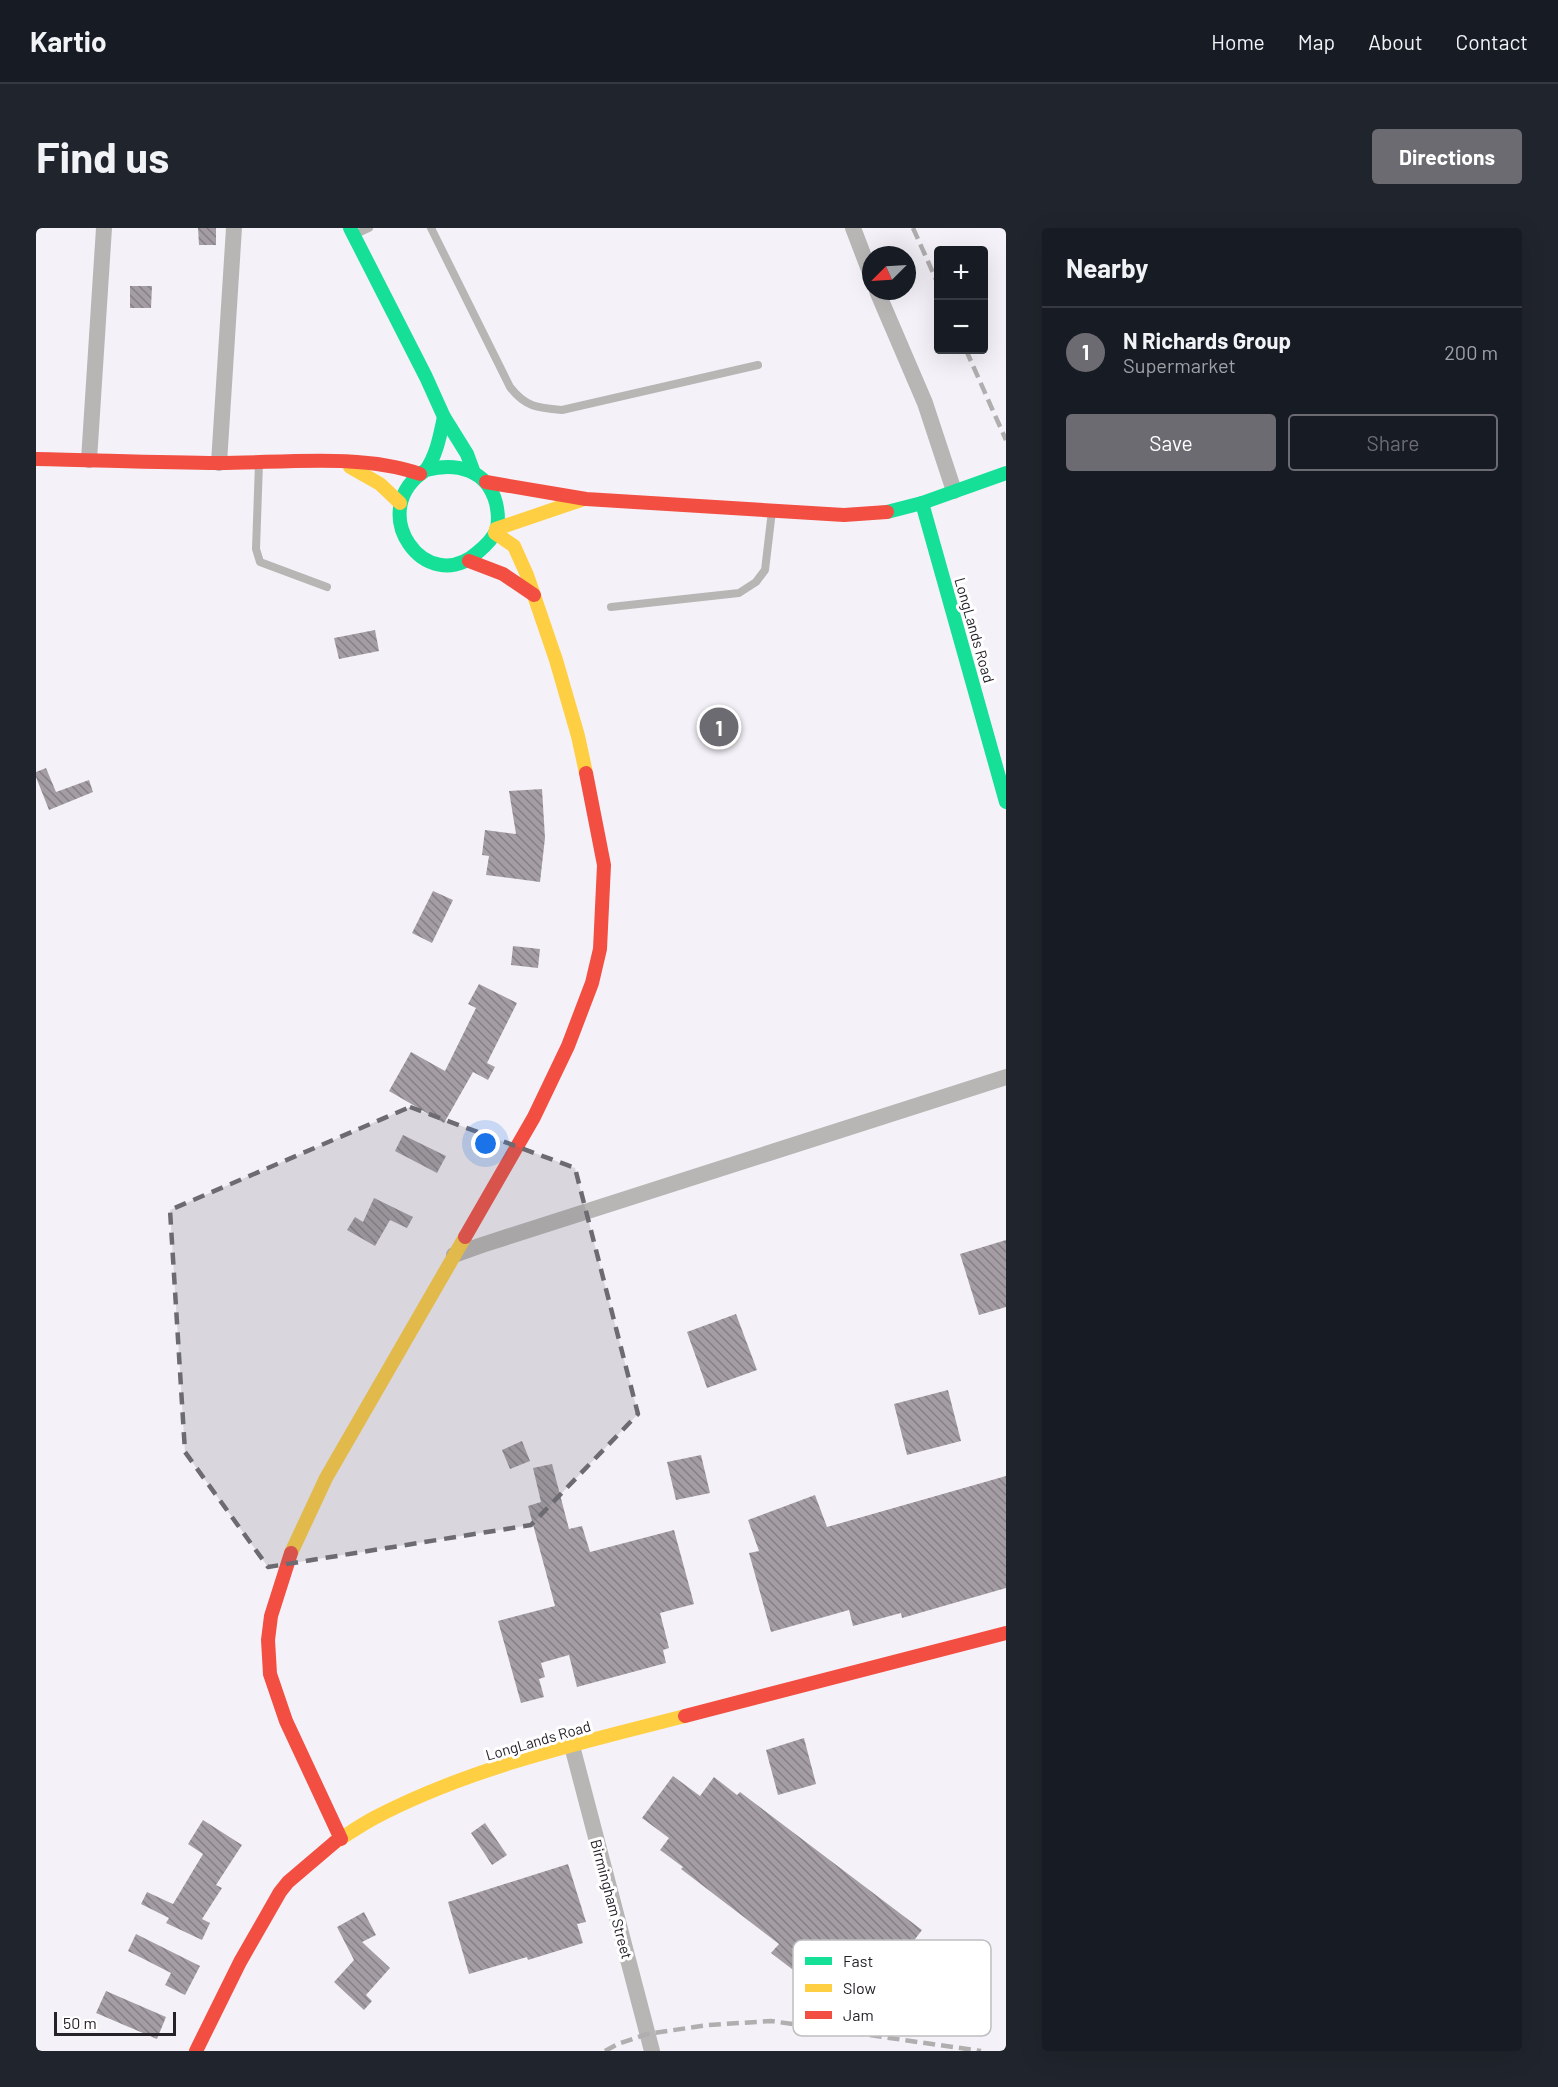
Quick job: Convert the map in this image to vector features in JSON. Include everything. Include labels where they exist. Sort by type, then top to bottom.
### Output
[{"type":"street","points":[[89,460],[104,228]]},
{"type":"street","points":[[219,463],[234,228]]},
{"type":"street","points":[[853,228],[862,252]]},
{"type":"street","points":[[352,231],[444,417],[467,454],[474,473]]},
{"type":"street","points":[[881,300],[925,403],[954,491]]},
{"type":"street","points":[[36,459],[219,463],[341,461],[423,472],[442,466],[459,467],[474,473],[486,482],[494,495],[497,509],[495,531],[481,552],[469,561],[451,566],[433,563],[416,554],[405,540],[399,522],[400,503],[407,487],[423,472],[437,445],[444,417]]},
{"type":"street","points":[[341,461],[380,484],[400,503]]},
{"type":"street","points":[[486,482],[586,499],[844,515],[885,513],[922,503],[1006,473]]},
{"type":"street","points":[[495,531],[586,499]]},
{"type":"street","name":"LongLands Road","points":[[922,503],[1006,802]]},
{"type":"street","points":[[341,1839],[283,1717],[274,1689],[268,1660],[269,1627],[277,1597],[298,1534],[326,1478],[534,1117],[568,1046],[592,983],[600,949],[604,865],[578,736],[528,575],[514,546],[495,531]]},
{"type":"street","points":[[469,561],[491,567],[518,582],[534,595]]},
{"type":"street","points":[[454,1256],[482,1245],[1006,1077]]},
{"type":"street","name":"LongLands Road","points":[[195,2051],[254,1934],[287,1884],[312,1860],[378,1817],[418,1798],[492,1770],[572,1746],[1006,1633]]},
{"type":"street","name":"Birmingham Street","points":[[572,1746],[652,2051]]},
{"type":"lane","points":[[352,231],[369,228]]},
{"type":"lane","points":[[431,228],[510,387],[519,399],[542,408],[562,410],[758,365]]},
{"type":"lane","points":[[259,463],[256,549],[260,562],[327,587]]},
{"type":"lane","points":[[611,608],[739,593],[756,582],[765,570],[772,511]]},
{"type":"highlighted area","points":[[410,1107],[575,1168],[638,1414],[531,1525],[268,1567],[185,1452],[170,1210]]},
{"type":"building","points":[[198,228],[216,228],[216,245],[199,245]]},
{"type":"building","points":[[130,286],[152,286],[151,308],[130,308]]},
{"type":"building","points":[[375,630],[379,651],[339,659],[334,638]]},
{"type":"building","points":[[46,768],[56,792],[89,780],[93,792],[49,810],[36,777],[36,772]]},
{"type":"building","points":[[542,789],[545,838],[540,882],[486,875],[489,856],[482,855],[485,830],[516,834],[509,791]]},
{"type":"building","points":[[433,891],[453,900],[432,943],[412,933]]},
{"type":"building","points":[[513,946],[540,949],[538,968],[511,965]]},
{"type":"building","points":[[479,984],[517,1003],[487,1063],[495,1067],[488,1080],[473,1072],[444,1123],[389,1091],[411,1052],[445,1071],[476,1008],[468,1004]]},
{"type":"building","points":[[403,1135],[446,1156],[437,1173],[395,1151]]},
{"type":"building","points":[[374,1198],[413,1217],[407,1228],[390,1220],[375,1246],[347,1230],[355,1217],[363,1222]]},
{"type":"building","points":[[1006,1240],[1006,1307],[979,1315],[960,1254]]},
{"type":"building","points":[[736,1314],[757,1370],[707,1388],[687,1332]]},
{"type":"building","points":[[948,1390],[961,1441],[907,1455],[894,1404]]},
{"type":"building","points":[[522,1441],[530,1461],[510,1469],[502,1450]]},
{"type":"building","points":[[701,1455],[710,1493],[676,1500],[667,1462]]},
{"type":"building","points":[[552,1464],[569,1529],[582,1526],[590,1552],[674,1530],[694,1604],[660,1613],[669,1648],[663,1650],[666,1663],[577,1687],[569,1655],[541,1663],[545,1677],[539,1679],[544,1697],[521,1703],[498,1621],[555,1606],[528,1506],[541,1502],[533,1468]]},
{"type":"building","points":[[1006,1476],[1006,1588],[902,1618],[901,1613],[853,1626],[849,1610],[771,1632],[749,1553],[759,1551],[748,1520],[815,1495],[827,1527]]},
{"type":"building","points":[[804,1738],[816,1784],[778,1795],[766,1750]]},
{"type":"building","points":[[673,1776],[700,1796],[714,1777],[737,1795],[740,1792],[922,1930],[914,1940],[793,1940],[793,1970],[771,1953],[779,1944],[681,1869],[683,1867],[660,1850],[669,1838],[642,1818]]},
{"type":"building","points":[[203,1820],[242,1845],[216,1885],[222,1888],[202,1919],[210,1923],[202,1940],[166,1923],[169,1918],[141,1904],[147,1892],[173,1904],[203,1854],[188,1844]]},
{"type":"building","points":[[485,1823],[507,1855],[492,1865],[471,1833]]},
{"type":"building","points":[[568,1864],[586,1922],[577,1924],[583,1943],[528,1960],[527,1957],[469,1974],[448,1902]]},
{"type":"building","points":[[364,1912],[376,1935],[362,1942],[390,1968],[366,1995],[372,2001],[364,2010],[334,1982],[354,1960],[337,1927]]},
{"type":"building","points":[[136,1934],[200,1966],[185,1995],[165,1985],[171,1973],[128,1951]]},
{"type":"building","points":[[106,1991],[166,2017],[157,2039],[96,2013]]},
{"type":"railway","points":[[913,228],[934,275]]},
{"type":"railway","points":[[968,354],[1006,440]]},
{"type":"railway","points":[[605,2051],[647,2034],[708,2025],[771,2021],[793,2024]]},
{"type":"railway","points":[[876,2036],[981,2051]]},
{"type":"traffic: fast","points":[[350,228],[444,417],[467,454],[474,473]]},
{"type":"traffic: fast","points":[[426,470],[448,467],[469,471],[485,482],[492,491],[498,514],[495,534],[478,552],[458,564],[439,565],[422,557],[409,544],[401,526],[400,506],[408,487],[426,470],[433,458],[444,417]]},
{"type":"traffic: fast","points":[[887,512],[922,503],[1006,473]]},
{"type":"traffic: fast","points":[[922,503],[1006,802]]},
{"type":"traffic: slow","points":[[350,467],[380,484],[400,503]]},
{"type":"traffic: slow","points":[[496,529],[581,500]]},
{"type":"traffic: slow","points":[[495,533],[514,546],[527,575],[556,660],[586,773]]},
{"type":"traffic: slow","points":[[291,1553],[326,1478],[465,1237]]},
{"type":"traffic: slow","points":[[335,1842],[374,1818],[411,1800],[487,1770],[685,1716]]},
{"type":"traffic: jam","points":[[36,459],[196,463],[347,461],[397,467],[420,474]]},
{"type":"traffic: jam","points":[[486,482],[586,499],[844,515],[887,512]]},
{"type":"traffic: jam","points":[[469,561],[503,574],[534,595]]},
{"type":"traffic: jam","points":[[465,1237],[534,1117],[568,1046],[592,983],[600,949],[604,865],[586,773]]},
{"type":"traffic: jam","points":[[291,1553],[271,1616],[268,1640],[270,1674],[286,1721],[341,1839]]},
{"type":"traffic: jam","points":[[685,1716],[1006,1633]]},
{"type":"traffic: jam","points":[[196,2051],[240,1962],[280,1892],[288,1882],[335,1842]]},
{"type":"place","name":"N Richards Group","points":[[719,727]]}]
